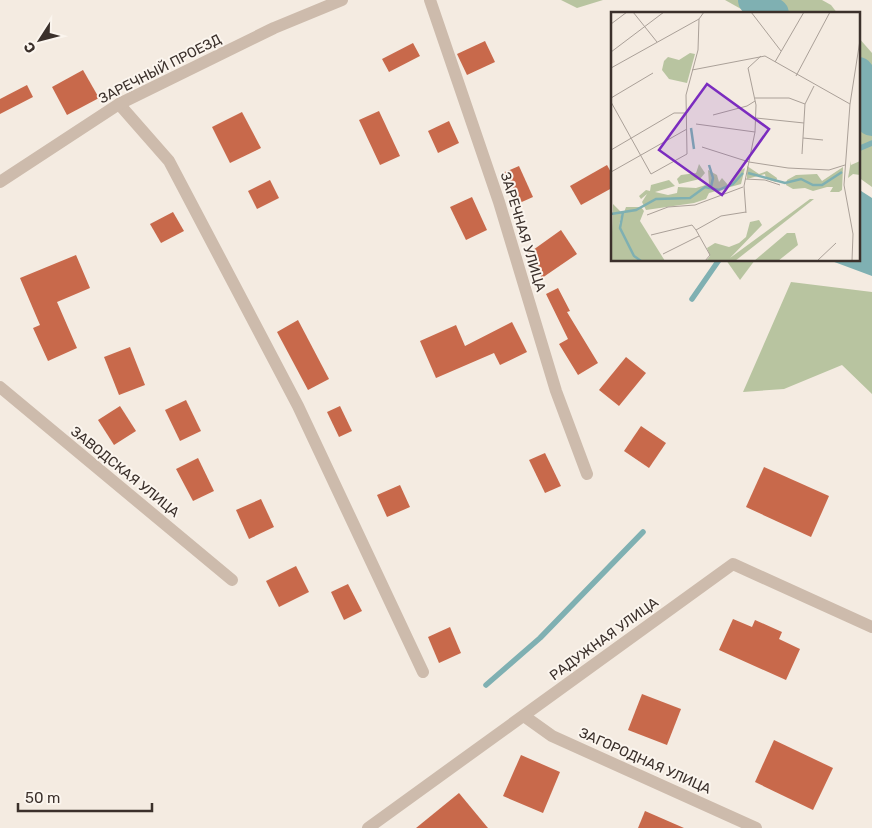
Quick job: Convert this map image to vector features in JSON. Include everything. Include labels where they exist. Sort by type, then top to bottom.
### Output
[{"type":"street","name":"ЗАРЕЧНЫЙ ПРОЕЗД","points":[[0,182],[119,104],[274,28],[342,0]]},
{"type":"street","name":"ЗАРЕЧНАЯ УЛИЦА","points":[[430,0],[499,202],[556,391],[587,474]]},
{"type":"street","points":[[119,104],[169,161],[298,406],[423,672]]},
{"type":"street","name":"ЗАВОДСКАЯ УЛИЦА","points":[[0,387],[232,580]]},
{"type":"street","name":"РАДУЖНАЯ УЛИЦА","points":[[368,828],[381,824],[524,716],[733,564],[872,627]]},
{"type":"street","name":"ЗАГОРОДНАЯ УЛИЦА","points":[[524,716],[552,736],[756,828]]},
{"type":"green space","points":[[561,0],[603,0],[577,8]]},
{"type":"green space","points":[[725,0],[822,0],[831,5],[836,12],[746,12]]},
{"type":"green space","points":[[860,39],[872,53],[872,187],[860,178]]},
{"type":"green space","points":[[727,261],[754,261],[740,280]]},
{"type":"green space","points":[[791,282],[872,292],[872,394],[842,365],[784,389],[743,392]]},
{"type":"water","points":[[860,190],[872,198],[872,276],[832,261],[860,261]]},
{"type":"building","points":[[485,41],[495,62],[467,75],[457,54]]},
{"type":"building","points":[[413,43],[420,56],[389,72],[382,59]]},
{"type":"building","points":[[83,70],[99,98],[67,115],[52,87]]},
{"type":"building","points":[[27,85],[33,97],[0,114],[0,99]]},
{"type":"building","points":[[379,111],[400,156],[380,165],[359,120]]},
{"type":"building","points":[[242,112],[261,148],[230,163],[212,127]]},
{"type":"building","points":[[449,121],[459,143],[438,153],[428,131]]},
{"type":"building","points":[[607,165],[611,172],[611,189],[581,205],[570,186]]},
{"type":"building","points":[[519,166],[533,197],[515,205],[500,174]]},
{"type":"building","points":[[270,180],[279,198],[257,209],[248,191]]},
{"type":"building","points":[[472,197],[487,230],[466,240],[450,207]]},
{"type":"building","points":[[173,212],[184,231],[161,243],[150,224]]},
{"type":"building","points":[[561,230],[577,254],[542,278],[526,255]]},
{"type":"building","points":[[76,255],[90,288],[57,302],[77,348],[48,361],[33,328],[40,325],[20,278]]},
{"type":"building","points":[[558,288],[570,311],[567,312],[598,363],[578,375],[559,344],[568,339],[546,294]]},
{"type":"building","points":[[298,320],[329,379],[308,390],[277,332]]},
{"type":"building","points":[[512,322],[527,352],[500,365],[494,353],[436,378],[420,341],[456,325],[465,346]]},
{"type":"building","points":[[130,347],[145,385],[119,395],[104,357]]},
{"type":"building","points":[[626,357],[646,373],[619,406],[599,390]]},
{"type":"building","points":[[186,400],[201,431],[180,441],[165,410]]},
{"type":"building","points":[[120,406],[136,431],[114,445],[98,420]]},
{"type":"building","points":[[340,406],[352,431],[339,437],[327,412]]},
{"type":"building","points":[[641,426],[666,443],[649,468],[624,451]]},
{"type":"building","points":[[545,453],[561,486],[545,493],[529,460]]},
{"type":"building","points":[[198,458],[214,491],[193,501],[176,469]]},
{"type":"building","points":[[764,467],[829,496],[811,537],[746,507]]},
{"type":"building","points":[[400,485],[410,507],[387,517],[377,495]]},
{"type":"building","points":[[261,499],[274,527],[249,539],[236,510]]},
{"type":"building","points":[[296,566],[309,592],[279,607],[266,581]]},
{"type":"building","points":[[348,584],[362,611],[344,620],[331,592]]},
{"type":"building","points":[[733,619],[752,627],[755,620],[782,632],[779,639],[800,649],[786,680],[719,650]]},
{"type":"building","points":[[450,627],[461,653],[439,663],[428,637]]},
{"type":"building","points":[[642,694],[681,709],[667,745],[628,730]]},
{"type":"building","points":[[774,740],[833,768],[813,810],[755,782]]},
{"type":"building","points":[[521,755],[560,772],[543,813],[503,796]]},
{"type":"building","points":[[459,793],[488,828],[416,828]]},
{"type":"building","points":[[645,811],[684,828],[638,828]]},
{"type":"waterway","points":[[754,0],[770,12]]},
{"type":"waterway","points":[[860,76],[865,82],[872,120]]},
{"type":"waterway","points":[[860,148],[872,143]]},
{"type":"waterway","points":[[692,299],[718,261]]},
{"type":"waterway","points":[[486,685],[540,638],[643,532]]}]
